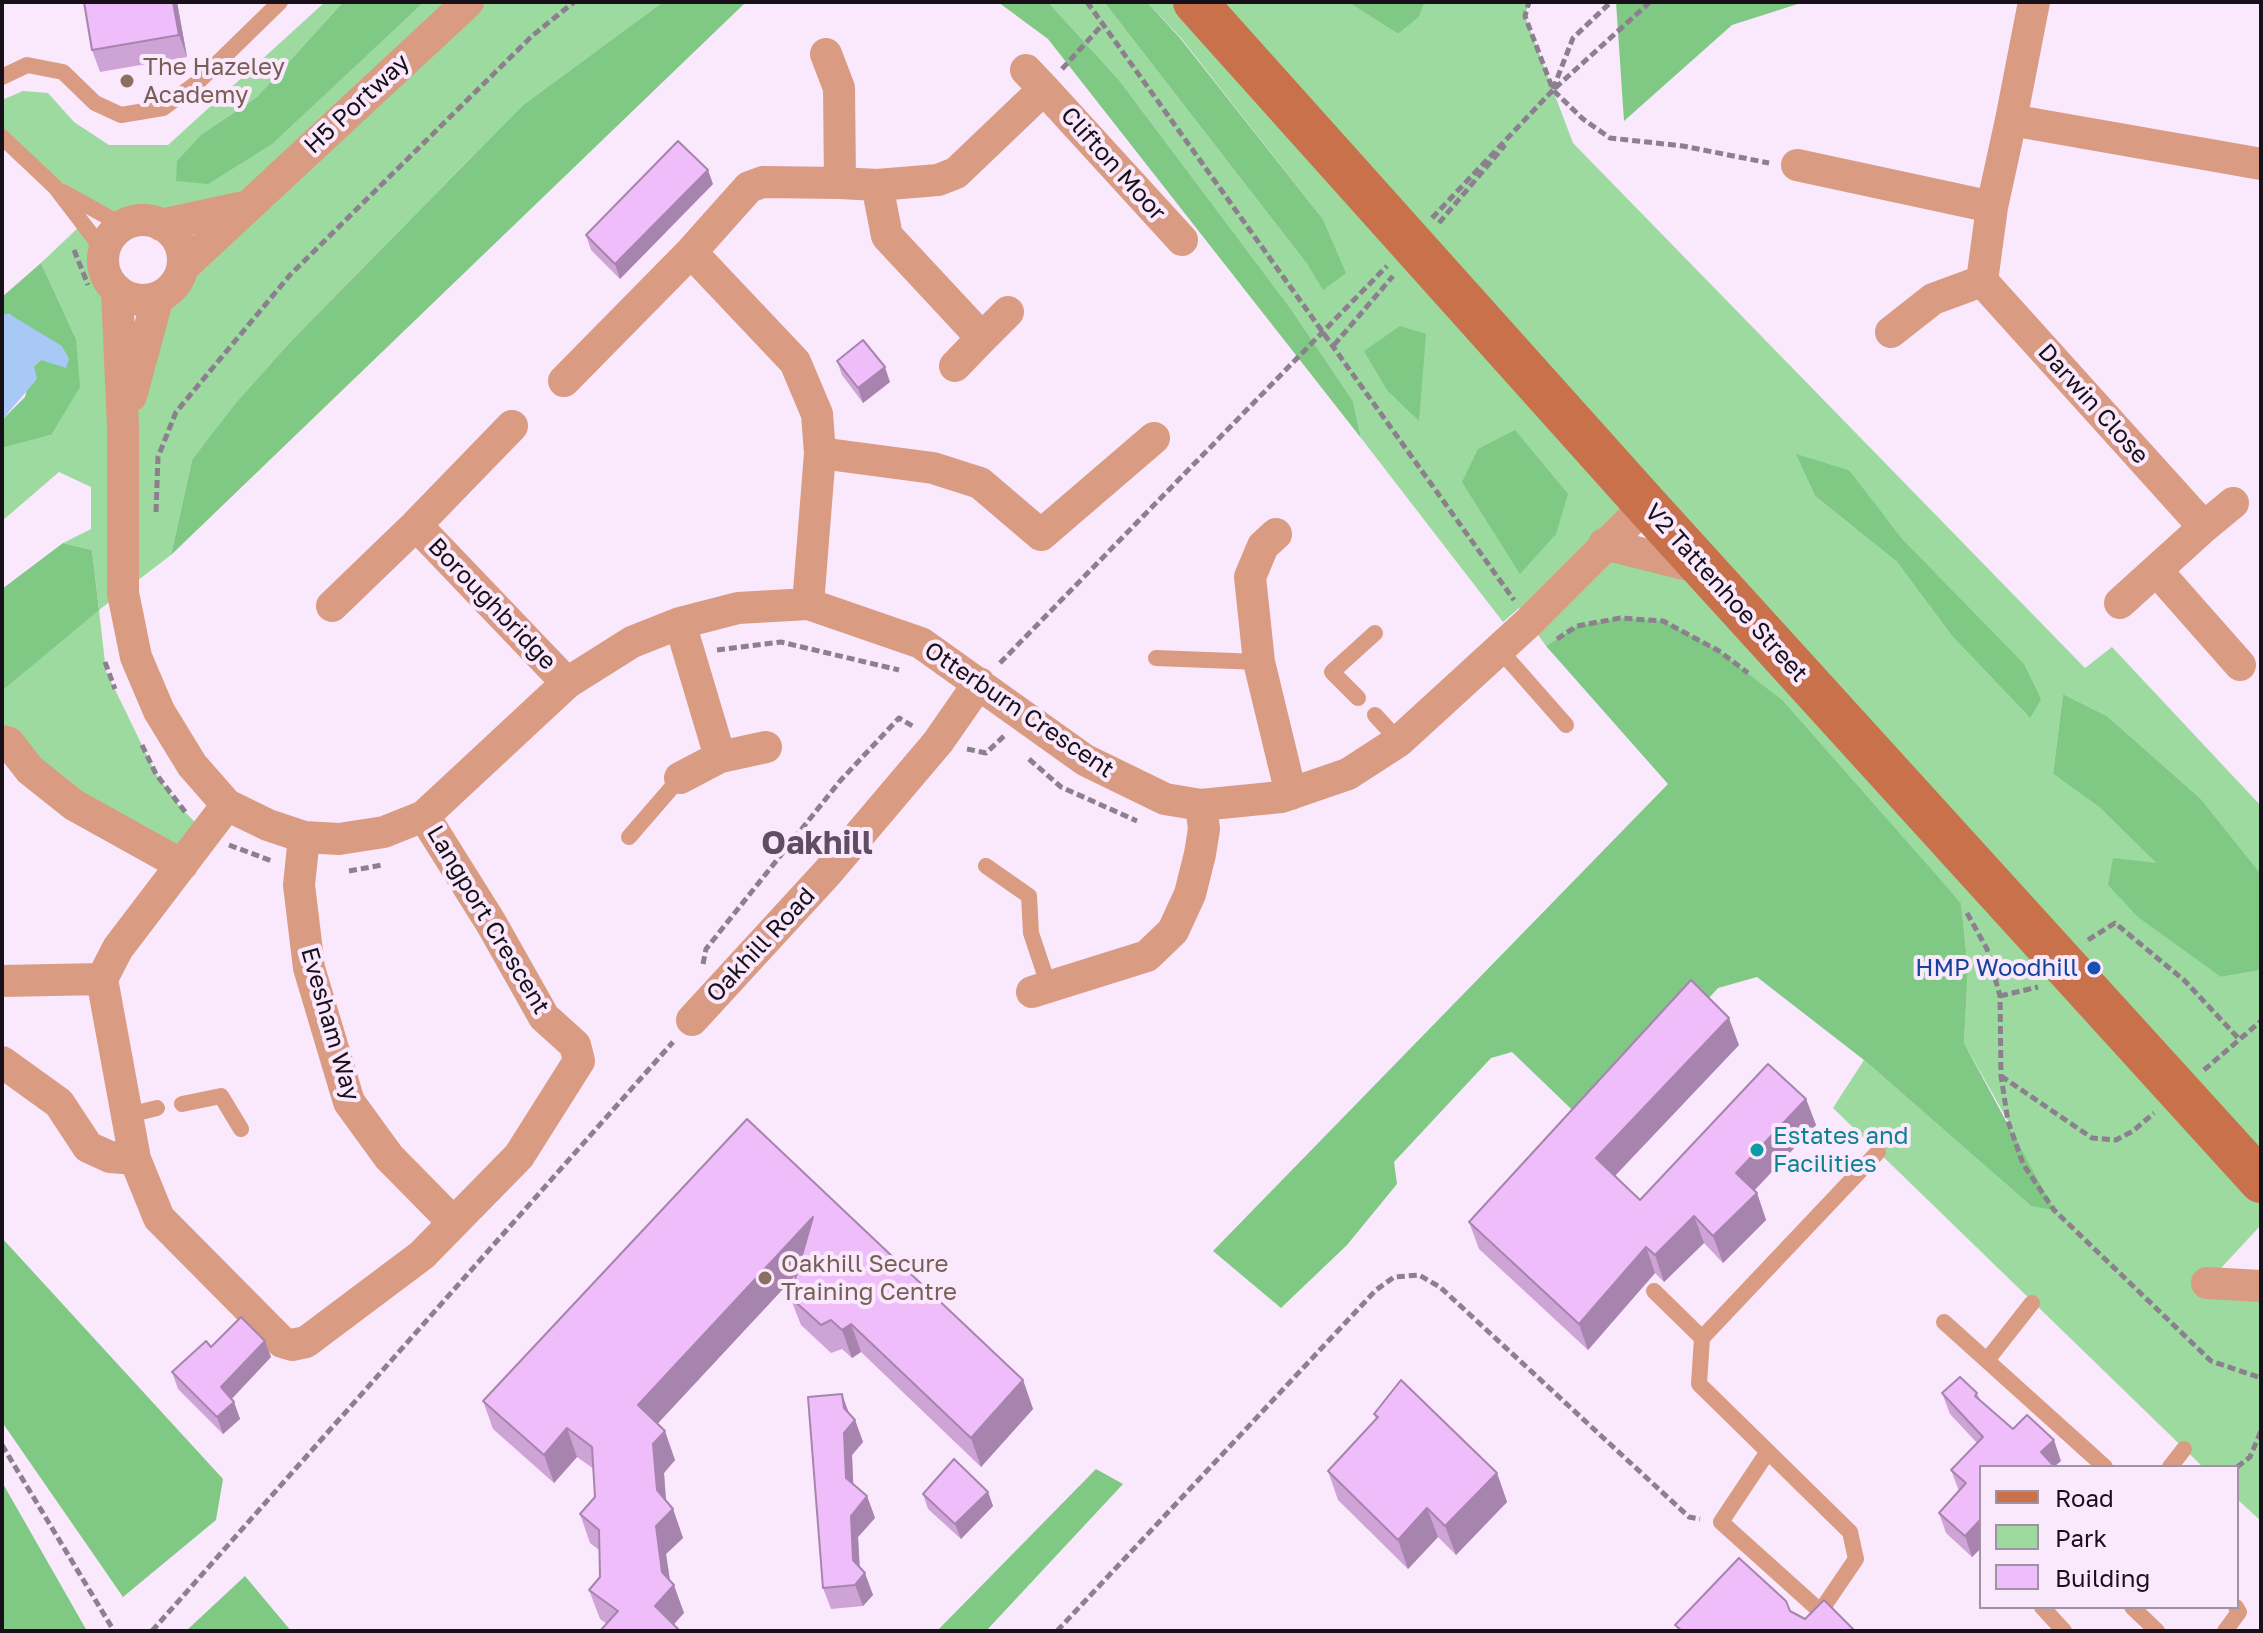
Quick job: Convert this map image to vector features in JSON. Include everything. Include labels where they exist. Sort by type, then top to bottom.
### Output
[{"type":"street","name":"H5 Portway","points":[[183,267],[468,2]]},
{"type":"street","name":"V2 Tattenhoe Street","points":[[1195,2],[1994,890],[2151,1057],[2261,1181]]},
{"type":"street","points":[[1891,332],[1933,299],[1982,281],[1992,207],[2034,2]]},
{"type":"street","points":[[826,54],[839,88],[840,183]]},
{"type":"street","name":"Clifton Moor","points":[[564,381],[691,252],[749,187],[763,182],[877,185],[938,180],[956,173],[1035,79],[1182,240]]},
{"type":"street","points":[[2011,120],[2261,164]]},
{"type":"street","points":[[1797,165],[1992,207]]},
{"type":"street","points":[[877,185],[887,236],[982,338]]},
{"type":"street","points":[[161,225],[179,242],[183,267],[170,290],[158,297],[137,300],[104,292],[104,251],[108,241],[124,226],[143,221],[161,225],[246,207]]},
{"type":"street","points":[[691,252],[795,362],[817,414],[820,453],[808,604]]},
{"type":"street","name":"Darwin Close","points":[[1982,281],[2204,527]]},
{"type":"street","name":"Otterburn Crescent","points":[[104,292],[123,427],[123,593],[136,657],[159,711],[192,765],[227,805],[268,825],[303,853],[339,839],[384,832],[424,816],[567,683],[632,642],[680,623],[738,608],[808,604],[921,643],[1085,760],[1165,799],[1201,805],[1291,794],[1348,774],[1399,741],[1529,622],[1646,505]]},
{"type":"street","name":"Otterburn Crescent","points":[[123,427],[158,297]]},
{"type":"street","points":[[955,366],[1008,312]]},
{"type":"street","name":"Boroughbridge","points":[[332,606],[512,426]]},
{"type":"street","points":[[820,453],[933,468],[980,483],[1041,535],[1154,438]]},
{"type":"street","points":[[2120,603],[2233,503]]},
{"type":"street","name":"Boroughbridge","points":[[416,525],[567,683]]},
{"type":"street","points":[[1276,534],[1263,546],[1250,577],[1259,662],[1291,794]]},
{"type":"street","points":[[1604,544],[1704,569]]},
{"type":"street","points":[[2157,571],[2240,665]]},
{"type":"street","points":[[680,623],[720,757]]},
{"type":"street","name":"Oakhill Road","points":[[692,1020],[827,873],[938,742],[979,683]]},
{"type":"street","points":[[2,741],[9,743],[30,770],[74,805],[182,865]]},
{"type":"street","points":[[680,778],[720,757],[766,747]]},
{"type":"street","points":[[2,981],[102,979],[118,948],[227,805]]},
{"type":"street","points":[[1040,989],[1147,956],[1173,931],[1190,894],[1200,854],[1204,829],[1201,805]]},
{"type":"street","name":"Langport Crescent","points":[[102,979],[143,1112],[135,1159],[159,1218],[282,1342],[292,1345],[306,1342],[422,1255],[519,1156],[579,1061],[575,1045],[544,1017],[424,816]]},
{"type":"street","name":"Evesham Way","points":[[303,853],[299,885],[309,968],[349,1102],[389,1157],[453,1222]]},
{"type":"street","points":[[2,1062],[59,1103],[88,1147],[110,1157],[135,1159]]},
{"type":"street","points":[[2207,1283],[2261,1286]]},
{"type":"lane","points":[[2,77],[27,65],[63,72],[95,103],[121,115],[163,108],[198,82],[280,2]]},
{"type":"lane","points":[[2,137],[55,187],[104,251]]},
{"type":"lane","points":[[55,187],[124,226]]},
{"type":"lane","points":[[1358,698],[1332,672],[1375,633]]},
{"type":"lane","points":[[1499,649],[1566,725]]},
{"type":"lane","points":[[1156,658],[1259,662]]},
{"type":"lane","points":[[1375,715],[1399,741]]},
{"type":"lane","points":[[629,837],[680,778]]},
{"type":"lane","points":[[986,866],[1029,896],[1040,989]]},
{"type":"lane","points":[[182,1104],[221,1096],[241,1129]]},
{"type":"lane","points":[[1807,1631],[1856,1559],[1850,1532],[1699,1384],[1702,1338],[1878,1152]]},
{"type":"lane","points":[[1654,1291],[1702,1338]]},
{"type":"lane","points":[[1988,1359],[2032,1303]]},
{"type":"lane","points":[[1944,1322],[2103,1465]]},
{"type":"lane","points":[[2172,1465],[2184,1449]]},
{"type":"lane","points":[[1767,1453],[1721,1522],[1820,1611]]},
{"type":"lane","points":[[2044,1609],[2064,1631]]},
{"type":"lane","points":[[2134,1609],[2157,1631]]},
{"type":"lane","points":[[2225,1631],[2239,1612],[2237,1609]]},
{"type":"path","points":[[121,528],[132,528],[155,517],[158,457],[176,412],[290,275],[532,36],[574,2]]},
{"type":"path","points":[[1087,2],[1546,646],[1577,626],[1620,618],[1663,621],[1719,651],[1751,676]]},
{"type":"path","points":[[1529,2],[1525,16],[1553,90],[1583,119],[1610,138],[1683,146],[1774,164],[1797,165]]},
{"type":"path","points":[[1438,224],[1553,90],[1573,38],[1611,2]]},
{"type":"path","points":[[1423,228],[1553,90],[1650,2]]},
{"type":"path","points":[[1035,79],[1104,23]]},
{"type":"path","points":[[67,239],[104,292]]},
{"type":"path","points":[[979,683],[1390,263]]},
{"type":"path","points":[[1334,345],[1397,272]]},
{"type":"path","points":[[689,657],[734,646],[781,642],[913,674]]},
{"type":"path","points":[[104,656],[106,671],[118,697]]},
{"type":"path","points":[[152,1631],[692,1020],[706,949],[840,781],[899,718],[938,742],[986,753],[1007,733]]},
{"type":"path","points":[[137,735],[156,774],[180,807],[206,833],[256,857],[303,853],[342,871],[388,863]]},
{"type":"path","points":[[1961,903],[1987,949],[2000,996],[2001,1076],[2008,1121],[2023,1164],[2054,1210],[2170,1317],[2211,1361],[2261,1378]]},
{"type":"path","points":[[2086,941],[2115,923],[2185,981],[2239,1039]]},
{"type":"path","points":[[2000,996],[2044,986]]},
{"type":"path","points":[[1057,1631],[1376,1290],[1394,1277],[1419,1275],[1440,1287],[1689,1517],[1721,1522]]},
{"type":"path","points":[[2239,1465],[2250,1457],[2261,1431]]},
{"type":"path","points":[[2,1445],[114,1631]]},
{"type":"green space","points":[[325,2],[343,2],[257,97],[202,134],[272,143],[424,2],[663,2],[523,105],[296,336],[192,460],[171,555],[99,610],[106,671],[156,774],[180,807],[206,833],[182,865],[2,741],[2,691],[99,609],[92,550],[63,543],[91,529],[91,487],[59,472],[2,521],[2,448],[51,435],[76,339],[41,263],[83,223],[104,251],[122,423],[170,290],[245,207],[161,225],[143,221],[124,226],[55,187],[2,137],[2,100],[23,91],[48,93],[74,122],[109,145],[168,145]]},
{"type":"green space","points":[[343,2],[424,2],[272,144],[208,184],[176,181],[177,161],[202,134],[257,97]]},
{"type":"green space","points":[[663,2],[746,2],[171,555],[192,460],[236,403],[296,336],[523,105]]},
{"type":"green space","points":[[998,2],[1048,2],[1119,80],[1291,309],[1353,401],[1361,438],[1048,39]]},
{"type":"green space","points":[[1048,2],[1104,2],[1307,264],[1323,289],[1322,218],[1181,38],[1147,2],[1348,2],[1398,34],[1419,17],[1425,2],[1529,2],[1525,16],[1573,143],[2085,668],[2112,647],[2261,806],[2261,874],[2201,799],[2107,716],[2063,694],[2053,774],[2099,807],[2157,864],[2221,977],[2261,970],[2261,1225],[2208,1282],[2261,1286],[2261,1521],[2239,1501],[2239,1465],[2201,1465],[1833,1108],[1864,1060],[2031,1206],[2023,1164],[2008,1121],[1964,1043],[1968,969],[1961,903],[1904,840],[1578,626],[1546,646],[1519,608],[1503,622],[1361,438],[1353,401],[1291,309],[1119,80]],"holes":[[[1797,455],[1849,470],[2029,717],[1952,636],[1897,562],[1815,496]],[[1646,506],[1703,568],[1605,544]]]},
{"type":"green space","points":[[1104,2],[1147,2],[1180,38],[1322,218],[1346,273],[1323,290],[1307,264]]},
{"type":"green space","points":[[1348,2],[1425,2],[1419,17],[1398,34]]},
{"type":"green space","points":[[1616,2],[1804,2],[1732,25],[1624,121]]},
{"type":"green space","points":[[41,263],[76,339],[80,387],[51,435],[2,448],[2,420],[25,397],[33,367],[41,360],[10,314],[2,314],[2,297]]},
{"type":"green space","points":[[1400,326],[1426,334],[1419,421],[1387,390],[1364,351]]},
{"type":"green space","points":[[1515,430],[1568,494],[1556,534],[1520,574],[1462,482],[1478,449]]},
{"type":"green space","points":[[1796,454],[1849,470],[1902,539],[2024,664],[2041,699],[2030,718],[1952,636],[1897,562],[1815,496]]},
{"type":"green space","points":[[63,543],[92,550],[99,610],[2,691],[2,589]]},
{"type":"green space","points":[[1620,618],[1663,621],[1719,651],[1783,701],[1961,903],[1968,969],[1964,1043],[2054,1210],[2031,1206],[1864,1060],[1757,977],[1718,988],[1591,1128],[1512,1052],[1491,1058],[1394,1162],[1397,1184],[1347,1245],[1281,1308],[1213,1251],[1668,784],[1546,646],[1577,626]]},
{"type":"green space","points":[[2063,694],[2107,716],[2201,799],[2261,874],[2261,970],[2221,977],[2138,917],[2108,885],[2113,858],[2156,863],[2099,807],[2053,774]]},
{"type":"green space","points":[[2,1238],[223,1479],[216,1520],[123,1597],[2,1422]]},
{"type":"green space","points":[[1096,1469],[1123,1484],[986,1631],[937,1631]]},
{"type":"green space","points":[[2,1482],[87,1631],[2,1631]]},
{"type":"green space","points":[[245,1576],[291,1631],[186,1631]]},
{"type":"water","points":[[2,314],[9,314],[62,346],[69,359],[66,368],[41,360],[34,366],[37,379],[2,420]]},
{"type":"building","points":[[84,2],[173,2],[179,35],[92,50]]},
{"type":"building","points":[[678,141],[708,170],[615,264],[586,235]]},
{"type":"building","points":[[863,340],[885,367],[858,388],[837,361]]},
{"type":"building","points":[[1691,980],[1729,1018],[1596,1158],[1640,1200],[1768,1064],[1806,1099],[1736,1173],[1757,1193],[1713,1236],[1694,1216],[1655,1255],[1646,1247],[1579,1324],[1469,1222]]},
{"type":"building","points":[[747,1119],[1023,1380],[971,1438],[851,1324],[842,1330],[831,1320],[821,1325],[790,1297],[813,1217],[638,1405],[665,1431],[653,1444],[657,1490],[673,1509],[656,1526],[662,1572],[674,1585],[655,1606],[680,1631],[600,1631],[618,1611],[589,1590],[600,1577],[599,1530],[580,1514],[595,1497],[592,1447],[567,1428],[544,1455],[483,1401]]},
{"type":"building","points":[[241,1317],[265,1341],[221,1387],[234,1402],[217,1417],[172,1372],[206,1341],[211,1347]]},
{"type":"building","points":[[1960,1377],[1977,1393],[1975,1396],[2013,1429],[2027,1415],[2054,1440],[2041,1452],[2053,1465],[1979,1465],[1979,1521],[1965,1536],[1939,1513],[1966,1483],[1951,1470],[1983,1437],[1942,1393]]},
{"type":"building","points":[[1401,1380],[1497,1473],[1445,1526],[1427,1508],[1398,1540],[1328,1471],[1378,1417],[1374,1414]]},
{"type":"building","points":[[842,1394],[844,1408],[855,1420],[844,1433],[846,1478],[867,1496],[851,1516],[853,1560],[865,1573],[855,1585],[823,1588],[808,1397]]},
{"type":"building","points":[[954,1459],[988,1492],[955,1524],[923,1494]]},
{"type":"building","points":[[1739,1558],[1786,1601],[1790,1611],[1805,1619],[1824,1600],[1855,1631],[1682,1631],[1675,1625]]},
{"type":"place","name":"The Hazeley Academy","points":[[127,81]]},
{"type":"place","name":"HMP Woodhill","points":[[2094,968]]},
{"type":"place","name":"Estates and Facilities","points":[[1757,1150]]},
{"type":"place","name":"Oakhill Secure Training Centre","points":[[765,1278]]},
{"type":"district","name":"Oakhill","points":[[817,844]]}]
